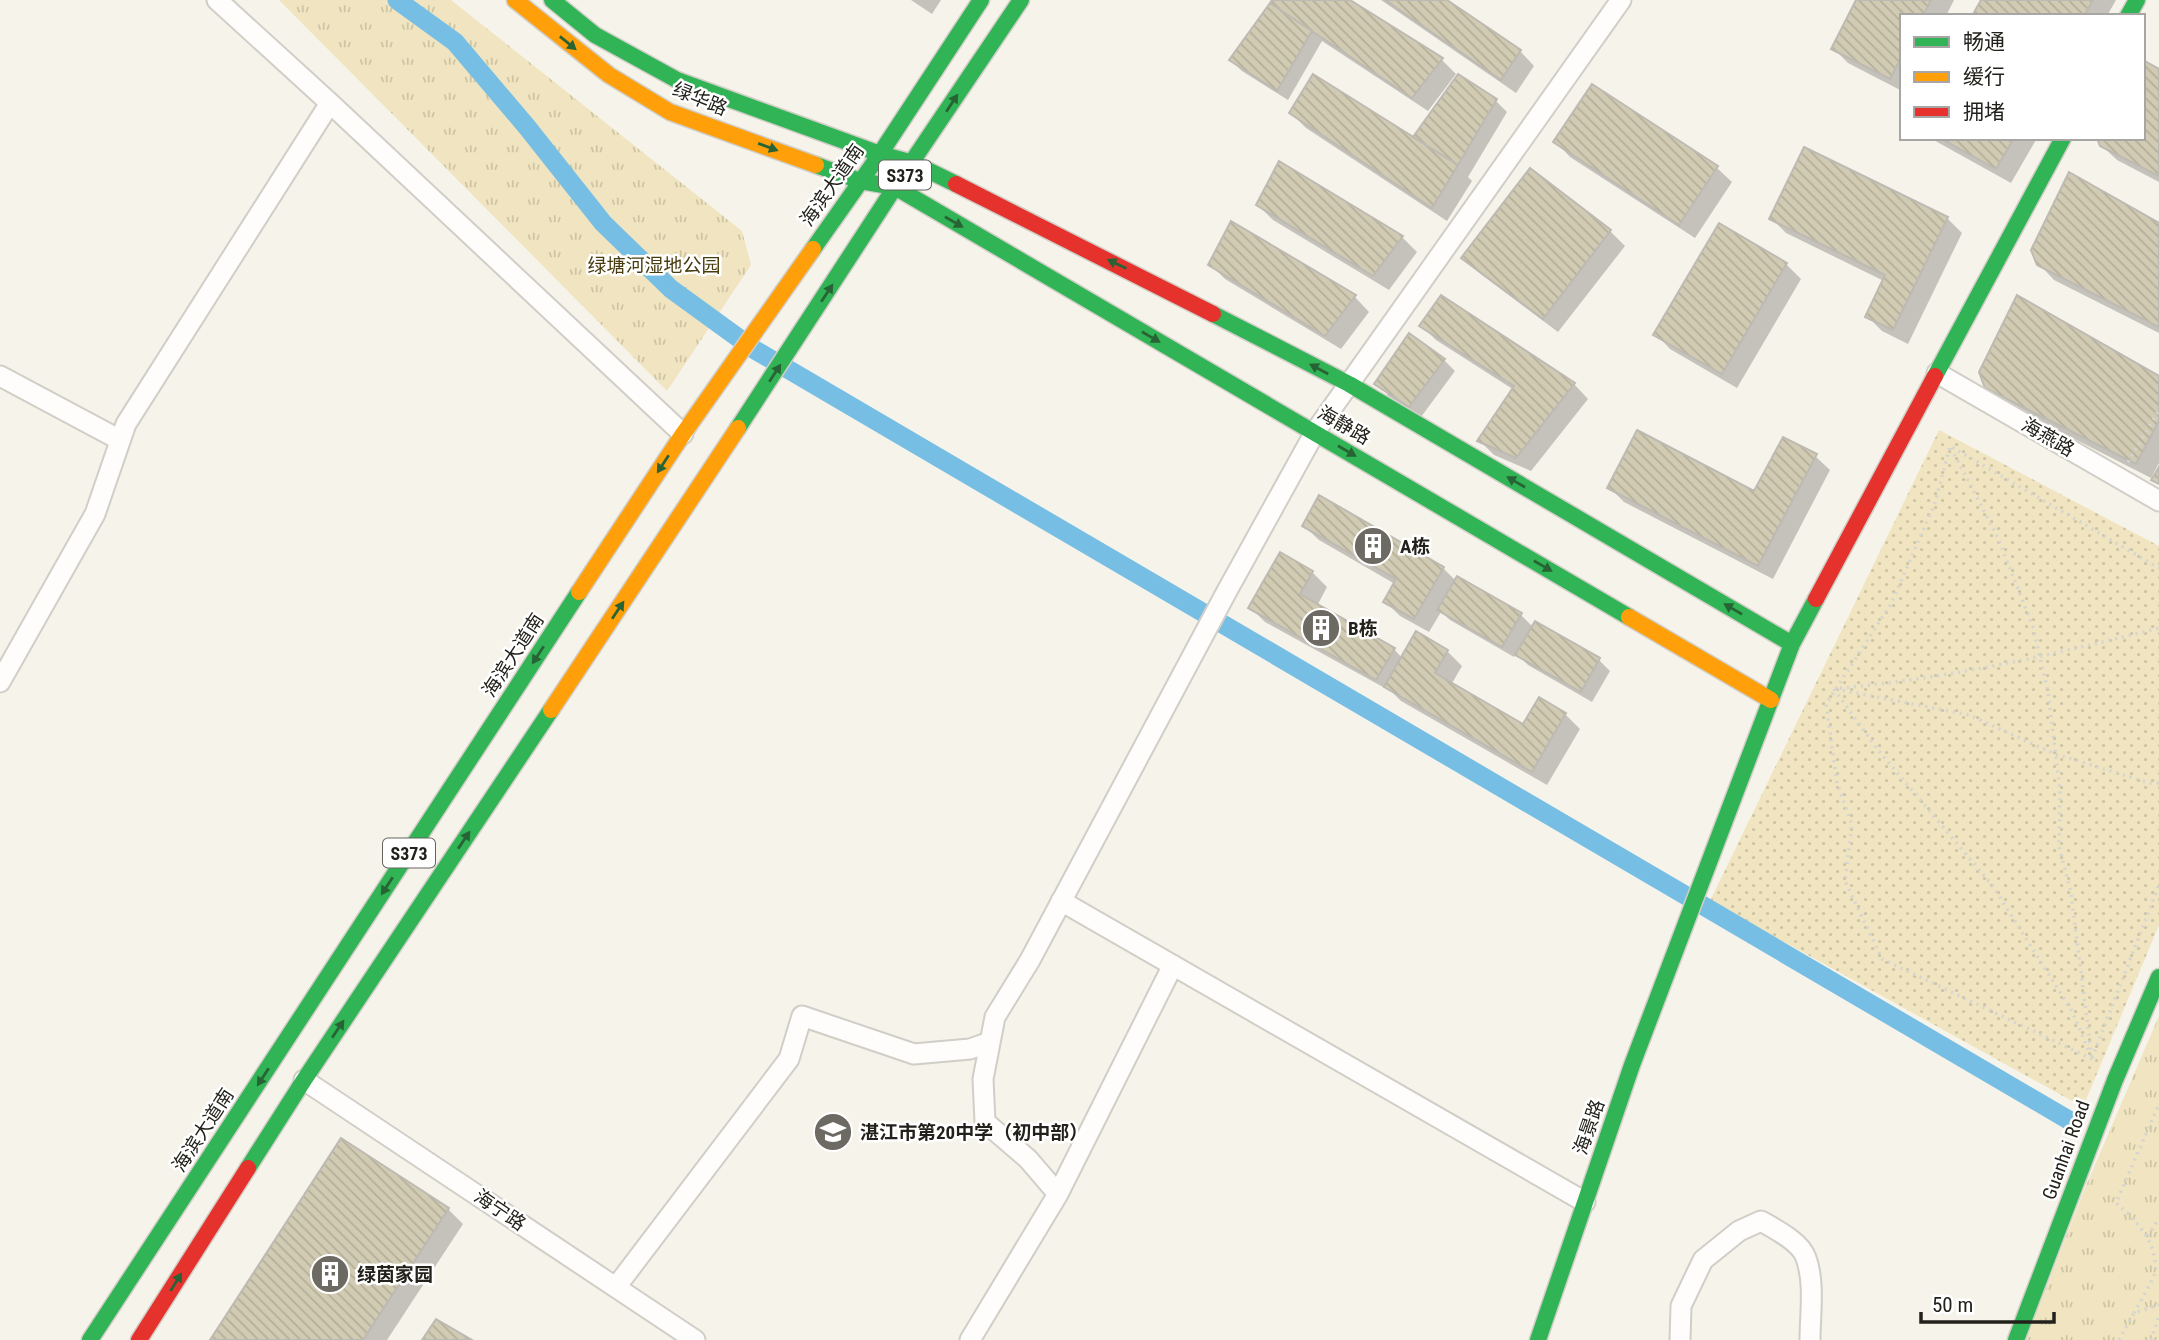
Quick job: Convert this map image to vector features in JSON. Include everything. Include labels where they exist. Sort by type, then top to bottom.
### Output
[{"type":"main road","name":"绿华路","points":[[515,0],[609,75],[670,112],[860,181],[895,187]]},
{"type":"main road","name":"绿华路","points":[[552,0],[595,35],[677,80],[880,154],[913,163]]},
{"type":"main road","name":"海滨大道南","points":[[90,1340],[683,434],[880,154],[981,0]]},
{"type":"main road","name":"S373","points":[[139,1340],[304,1080],[1021,0]]},
{"type":"main road","name":"海景路","points":[[1538,1340],[1632,1065],[1792,644],[2062,140]]},
{"type":"main road","name":"海静路","points":[[913,163],[1131,271],[1349,384],[1792,644]]},
{"type":"main road","name":"海静路","points":[[895,187],[1771,700]]},
{"type":"main road","name":"Guanhai Road","points":[[2016,1340],[2115,1080],[2159,977]]},
{"type":"street","points":[[217,0],[683,434]]},
{"type":"street","points":[[1058,1194],[1028,1159],[985,1122],[983,1079],[995,1017],[1030,960],[1315,432],[1621,0]]},
{"type":"street","points":[[0,682],[7,652],[95,514],[126,424],[330,103]]},
{"type":"street","name":"海燕路","points":[[1937,373],[2159,501]]},
{"type":"street","points":[[0,376],[120,440]]},
{"type":"street","points":[[1061,901],[1585,1202]]},
{"type":"street","points":[[970,1340],[1058,1194],[1173,965]]},
{"type":"street","points":[[616,1287],[789,1059],[802,1016],[914,1054],[970,1049],[990,1042]]},
{"type":"street","name":"海宁路","points":[[304,1080],[695,1340]]},
{"type":"street","points":[[1680,1340],[1681,1306],[1703,1260],[1739,1231],[1761,1221],[1784,1234],[1806,1256],[1810,1289],[1810,1340]]},
{"type":"path","points":[[2118,477],[2159,410]]},
{"type":"path","points":[[1950,446],[2159,568]]},
{"type":"path","points":[[1950,446],[1997,536],[2033,627],[2048,692],[2060,790],[2059,846],[2071,893],[2092,1059]]},
{"type":"path","points":[[1950,446],[1936,503],[1891,604],[1826,704],[1837,783],[1852,825],[1846,881],[1882,958],[2092,1059]]},
{"type":"path","points":[[1834,689],[1909,682],[2040,658],[2159,628]]},
{"type":"path","points":[[1834,689],[1969,715],[2055,754],[2150,783],[2159,783]]},
{"type":"path","points":[[1834,689],[1878,750],[1992,885],[2072,1012],[2092,1059]]},
{"type":"path","points":[[2092,1059],[2159,886]]},
{"type":"path","points":[[2119,1340],[2156,1272],[2158,1258],[2155,1244],[2116,1203],[2159,1104]]},
{"type":"path","points":[[2148,1236],[2159,1218]]},
{"type":"path","points":[[2134,1312],[2159,1305]]},
{"type":"path","points":[[2151,1340],[2159,1316]]},
{"type":"green space","name":"绿塘河湿地公园","points":[[279,0],[451,0],[742,231],[751,265],[667,391]]},
{"type":"green space","points":[[1939,430],[2159,546],[2159,925],[2083,1107],[1710,901]]},
{"type":"green space","points":[[2159,1016],[2159,1340],[2026,1340],[2085,1188]]},
{"type":"building","points":[[1272,0],[1350,0],[1443,58],[1412,98],[1270,3]]},
{"type":"building","points":[[1385,0],[1447,0],[1521,50],[1501,80]]},
{"type":"building","points":[[1856,0],[1931,0],[1924,14],[1900,14],[1900,60],[1890,79],[1831,49]]},
{"type":"building","points":[[1981,0],[2093,0],[2085,14],[1973,14]]},
{"type":"building","points":[[1270,3],[1312,31],[1277,91],[1229,60]]},
{"type":"building","points":[[2145,61],[2159,69],[2159,176],[2100,146],[2098,140],[2145,140]]},
{"type":"building","points":[[1313,74],[1458,165],[1432,208],[1289,113]]},
{"type":"building","points":[[1458,74],[1497,99],[1458,165],[1413,137]]},
{"type":"building","points":[[1592,84],[1718,166],[1679,225],[1553,142]]},
{"type":"building","points":[[1944,140],[2013,140],[1996,169]]},
{"type":"building","points":[[1804,147],[1948,217],[1893,330],[1865,317],[1885,275],[1769,219]]},
{"type":"building","points":[[1279,161],[1403,236],[1373,276],[1256,205]]},
{"type":"building","points":[[1530,168],[1611,230],[1543,319],[1461,258]]},
{"type":"building","points":[[2069,172],[2159,223],[2159,327],[2037,265],[2031,250]]},
{"type":"building","points":[[1231,221],[1356,295],[1325,336],[1208,265]]},
{"type":"building","points":[[1719,223],[1787,263],[1722,374],[1653,335]]},
{"type":"building","points":[[1441,295],[1575,383],[1516,458],[1477,441],[1514,386],[1419,326]]},
{"type":"building","points":[[2017,295],[2159,376],[2159,421],[2136,464],[1985,388],[1979,372]]},
{"type":"building","points":[[1409,333],[1445,359],[1409,407],[1374,384]]},
{"type":"building","points":[[1637,430],[1754,491],[1783,437],[1817,454],[1758,566],[1607,488]]},
{"type":"building","points":[[2159,467],[2159,484],[2151,480]]},
{"type":"building","name":"A栋","points":[[1319,495],[1444,567],[1414,619],[1383,602],[1396,579],[1302,526]]},
{"type":"building","name":"B栋","points":[[1280,552],[1313,571],[1300,594],[1395,648],[1376,680],[1248,608]]},
{"type":"building","points":[[1457,576],[1522,613],[1502,647],[1437,610]]},
{"type":"building","points":[[1535,621],[1600,658],[1581,692],[1515,655]]},
{"type":"building","points":[[1416,631],[1448,650],[1435,673],[1523,724],[1539,697],[1566,713],[1532,772],[1384,687]]},
{"type":"building","name":"绿茵家园","points":[[341,1138],[449,1208],[363,1340],[210,1340]]},
{"type":"building","points":[[436,1319],[472,1340],[422,1340]]},
{"type":"waterway","points":[[397,0],[455,42],[603,223],[671,289],[755,350],[2072,1122]]},
{"type":"traffic: fast","points":[[552,0],[595,35],[677,80],[880,154],[913,163],[956,184]]},
{"type":"traffic: fast","points":[[813,249],[880,154],[981,0]]},
{"type":"traffic: fast","points":[[738,428],[1021,0]]},
{"type":"traffic: fast","points":[[2129,14],[2137,0]]},
{"type":"traffic: fast","points":[[1935,376],[2062,140]]},
{"type":"traffic: fast","points":[[816,165],[860,181],[895,187],[1629,617]]},
{"type":"traffic: fast","points":[[1213,314],[1349,384],[1792,644]]},
{"type":"traffic: fast","points":[[90,1340],[579,592]]},
{"type":"traffic: fast","points":[[1538,1340],[1632,1065],[1792,644],[1816,599]]},
{"type":"traffic: fast","points":[[248,1168],[551,710]]},
{"type":"traffic: fast","points":[[2016,1340],[2115,1080],[2159,977]]},
{"type":"traffic: slow","points":[[515,0],[609,75],[670,112],[816,165]]},
{"type":"traffic: slow","points":[[579,592],[683,434],[813,249]]},
{"type":"traffic: slow","points":[[551,710],[738,428]]},
{"type":"traffic: slow","points":[[1629,617],[1771,700]]},
{"type":"traffic: jam","points":[[956,184],[1213,314]]},
{"type":"traffic: jam","points":[[1816,599],[1935,376]]},
{"type":"traffic: jam","points":[[139,1340],[248,1168]]},
{"type":"place","name":"A栋","points":[[1373,546]]},
{"type":"place","name":"B栋","points":[[1321,628]]},
{"type":"place","name":"湛江市第20中学（初中部）","points":[[833,1132]]},
{"type":"place","name":"绿茵家园","points":[[330,1274]]}]
